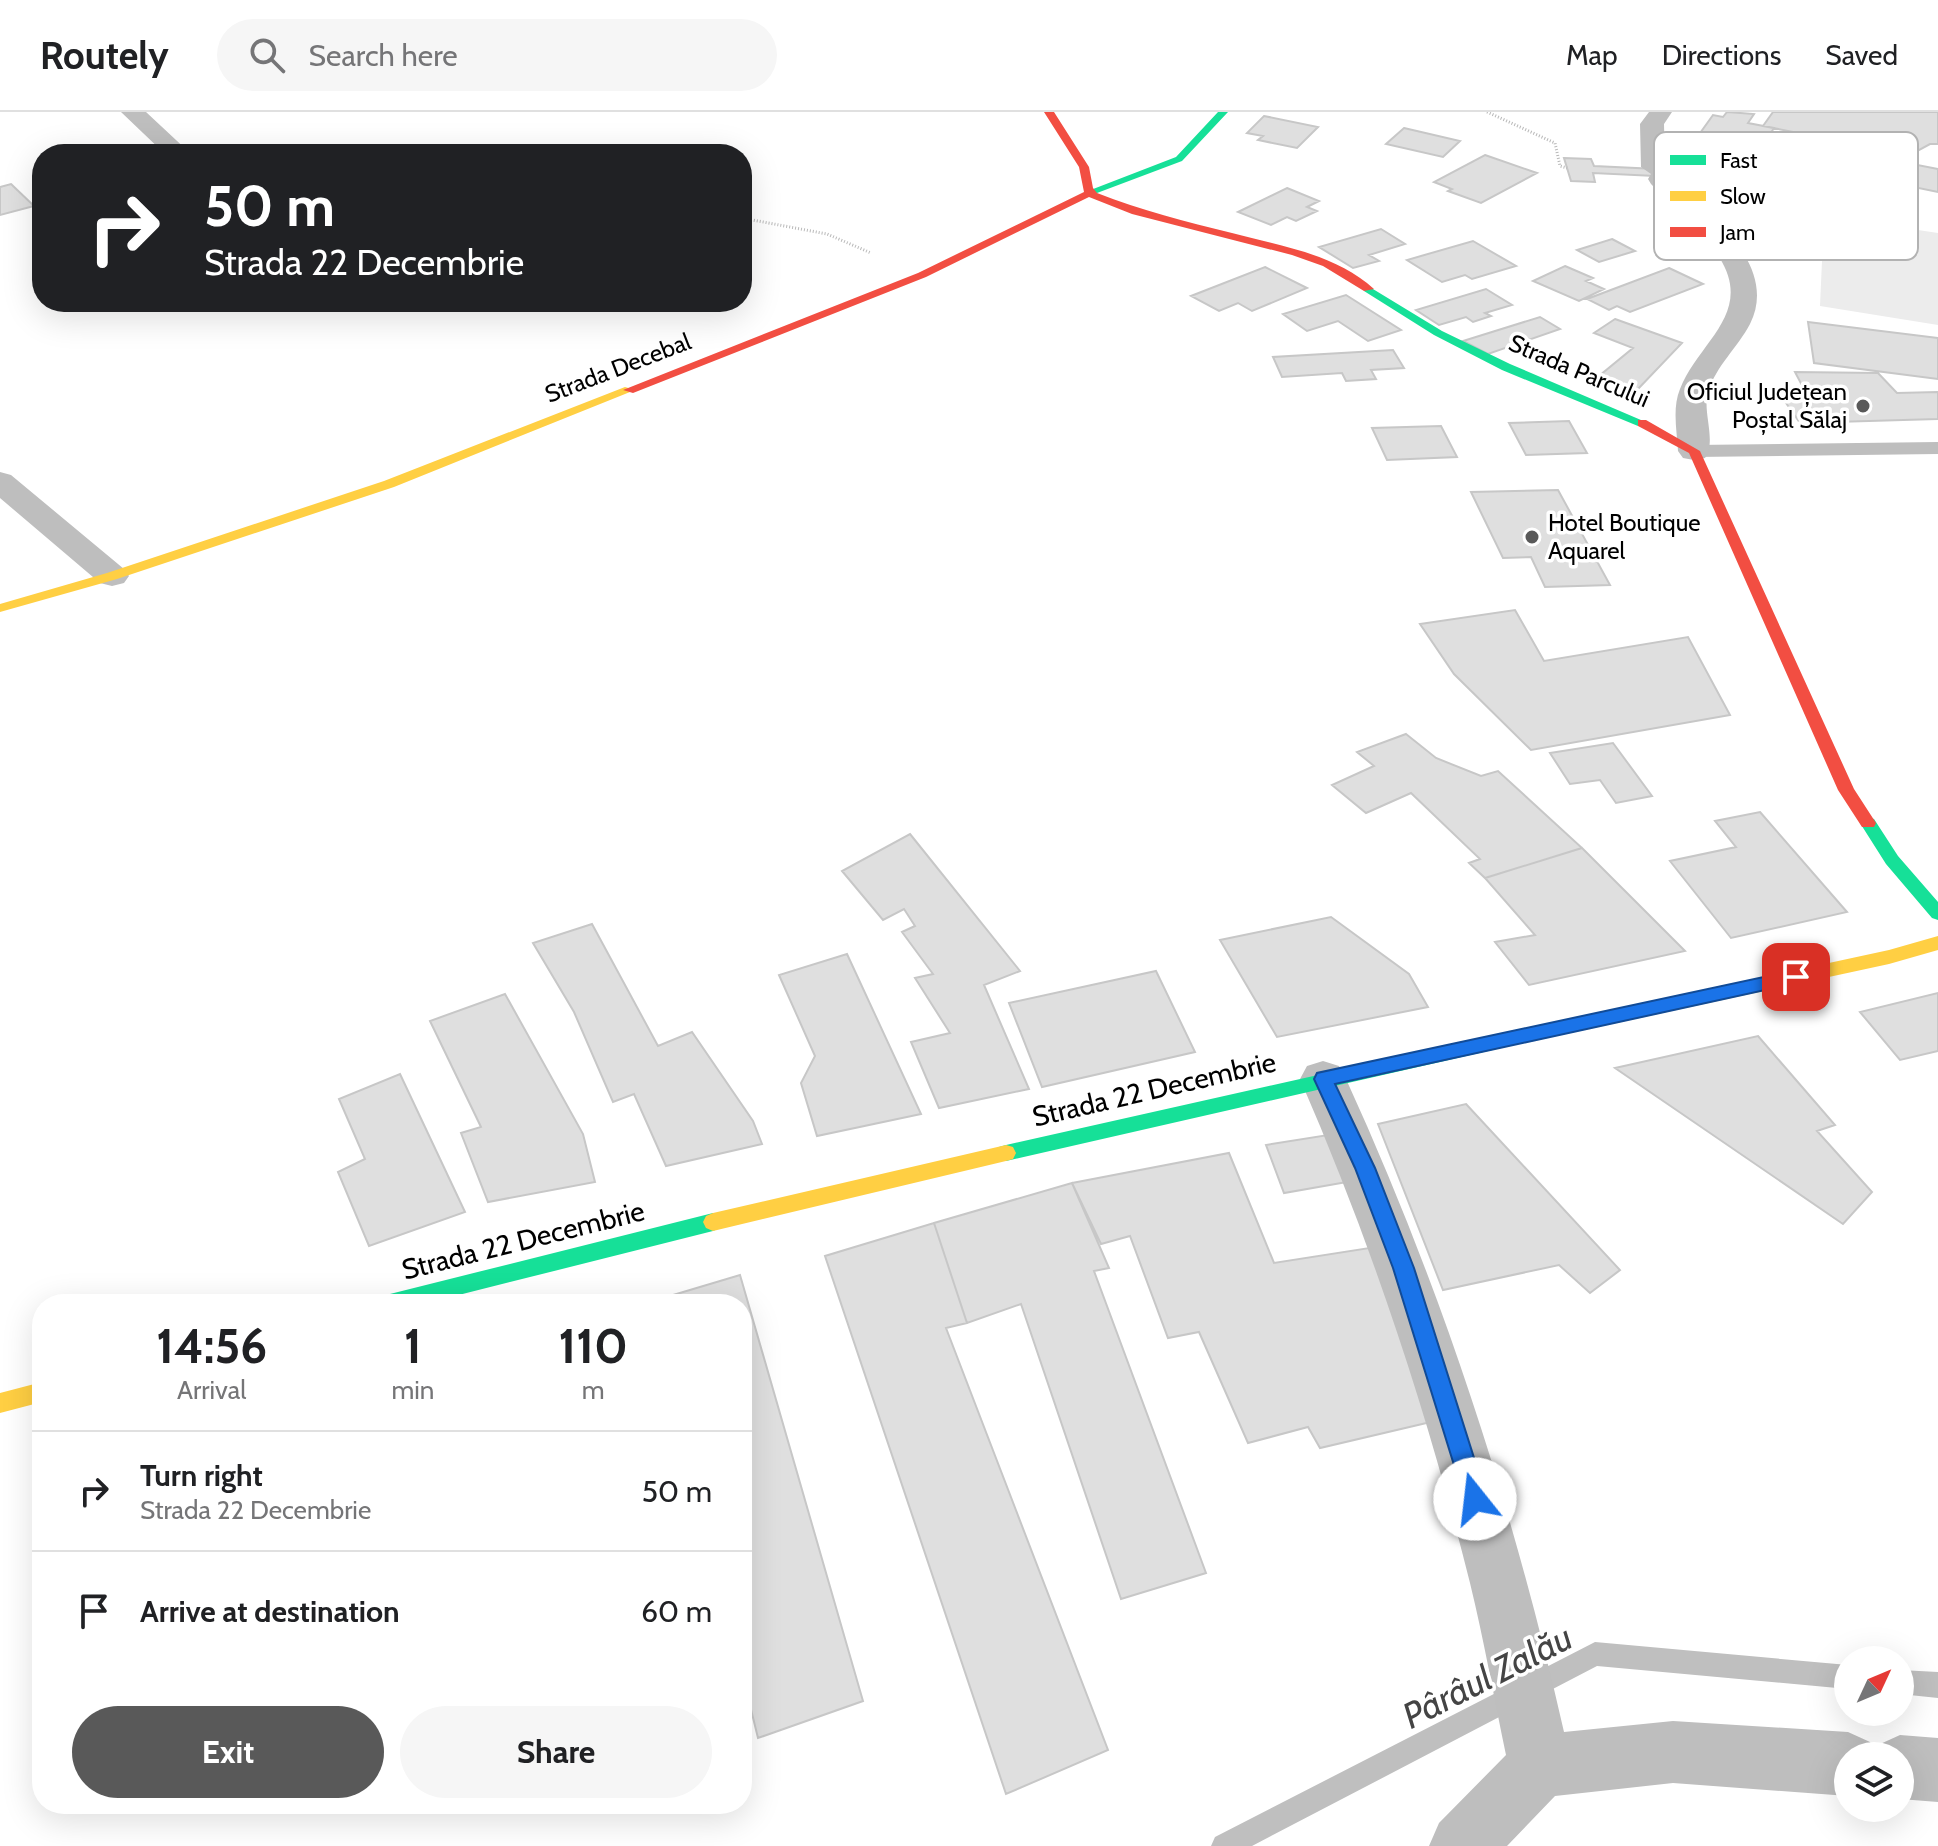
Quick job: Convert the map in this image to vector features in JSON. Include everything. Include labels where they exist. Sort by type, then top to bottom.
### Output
[{"type":"street","points":[[132,112],[168,144]]},
{"type":"street","points":[[1049,112],[1084,167],[1089,193]]},
{"type":"street","name":"Strada Decebal","points":[[0,608],[112,576],[389,484],[922,275],[1089,193],[1179,159],[1223,112]]},
{"type":"street","points":[[1654,148],[1652,124],[1661,112]]},
{"type":"street","name":"Strada Parcului","points":[[1089,193],[1136,212],[1296,253],[1327,264],[1438,333],[1506,367],[1605,406],[1694,451]]},
{"type":"street","points":[[1734,260],[1746,285],[1745,308],[1695,388],[1691,404],[1694,451],[1846,790],[1892,860],[1938,914]]},
{"type":"street","points":[[0,482],[112,576]]},
{"type":"street","name":"Strada 22 Decembrie","points":[[425,1294],[670,1231],[1323,1079],[1889,957],[1938,943]]},
{"type":"street","points":[[1323,1079],[1365,1168],[1404,1268],[1451,1415],[1500,1584],[1540,1766]]},
{"type":"street","points":[[0,1403],[32,1395]]},
{"type":"street","points":[[1462,1846],[1540,1766],[1673,1752],[1834,1763]]},
{"type":"street","points":[[1914,1768],[1938,1770]]},
{"type":"lane","points":[[1694,451],[1938,448]]},
{"type":"path","points":[[1487,112],[1555,143],[1560,166],[1567,168]]},
{"type":"path","points":[[752,220],[827,234],[922,275]]},
{"type":"shaded area","points":[[1918,230],[1938,233],[1938,325],[1820,306],[1822,260],[1918,260]]},
{"type":"building","points":[[1727,112],[1754,114],[1748,123],[1774,128],[1771,132],[1701,132],[1713,115],[1723,117]]},
{"type":"building","points":[[1773,112],[1938,112],[1938,144],[1930,144],[1918,151],[1918,132],[1793,132],[1763,126]]},
{"type":"building","points":[[1264,116],[1318,127],[1297,148],[1258,140],[1263,136],[1247,133]]},
{"type":"building","points":[[1404,128],[1460,141],[1443,157],[1386,144]]},
{"type":"building","points":[[1485,155],[1537,173],[1481,203],[1448,191],[1452,189],[1434,182]]},
{"type":"building","points":[[1564,158],[1591,159],[1594,166],[1654,169],[1654,176],[1593,173],[1595,182],[1571,181]]},
{"type":"building","points":[[1918,165],[1938,169],[1938,192],[1918,188]]},
{"type":"building","points":[[11,184],[32,207],[0,215],[0,187]]},
{"type":"building","points":[[1287,188],[1319,201],[1307,207],[1317,211],[1296,221],[1287,217],[1271,225],[1238,212]]},
{"type":"building","points":[[1381,229],[1405,244],[1369,255],[1379,261],[1353,268],[1319,247]]},
{"type":"building","points":[[1612,239],[1635,251],[1599,262],[1577,250]]},
{"type":"building","points":[[1473,241],[1516,266],[1472,279],[1465,275],[1442,282],[1407,260]]},
{"type":"building","points":[[1565,266],[1593,278],[1586,281],[1604,289],[1579,301],[1533,281]]},
{"type":"building","points":[[1265,267],[1307,288],[1252,311],[1238,303],[1219,311],[1191,296]]},
{"type":"building","points":[[1669,268],[1703,284],[1630,312],[1617,306],[1609,310],[1587,299]]},
{"type":"building","points":[[1486,289],[1512,305],[1485,313],[1491,316],[1473,322],[1466,317],[1439,325],[1416,310]]},
{"type":"building","points":[[1346,295],[1401,330],[1368,341],[1338,321],[1307,331],[1283,314]]},
{"type":"building","points":[[1540,317],[1560,329],[1488,354],[1463,341]]},
{"type":"building","points":[[1615,319],[1682,343],[1637,390],[1599,376],[1633,348],[1594,333]]},
{"type":"building","points":[[1808,322],[1938,338],[1938,379],[1814,363]]},
{"type":"building","points":[[1393,350],[1404,368],[1371,370],[1376,379],[1346,381],[1342,373],[1282,377],[1273,357]]},
{"type":"building","name":"Oficiul Județean Poștal Sălaj","points":[[1795,372],[1878,373],[1897,393],[1938,392],[1938,419],[1800,423],[1779,393],[1805,391]]},
{"type":"building","points":[[1569,421],[1587,453],[1526,455],[1509,423]]},
{"type":"building","points":[[1441,426],[1457,457],[1387,460],[1372,428]]},
{"type":"building","points":[[1558,490],[1610,585],[1545,587],[1531,557],[1503,558],[1471,492]]},
{"type":"building","points":[[1515,610],[1544,661],[1688,637],[1730,715],[1531,750],[1454,674],[1420,624]]},
{"type":"building","points":[[1406,734],[1436,758],[1481,776],[1498,771],[1582,848],[1485,878],[1469,863],[1480,859],[1411,793],[1366,813],[1332,785],[1374,766],[1357,752]]},
{"type":"building","points":[[1613,743],[1652,796],[1616,803],[1600,780],[1570,784],[1550,753]]},
{"type":"building","points":[[1760,812],[1847,912],[1731,938],[1670,861],[1736,847],[1715,821]]},
{"type":"building","points":[[910,834],[1020,971],[984,985],[1029,1089],[939,1108],[911,1042],[950,1033],[915,978],[933,974],[902,932],[915,926],[904,909],[883,920],[842,871]]},
{"type":"building","points":[[1582,848],[1685,951],[1529,985],[1495,942],[1535,935],[1485,878]]},
{"type":"building","points":[[1331,917],[1409,974],[1428,1007],[1277,1037],[1220,940]]},
{"type":"building","points":[[592,924],[658,1046],[692,1032],[753,1121],[762,1144],[666,1166],[634,1094],[613,1102],[574,1012],[533,943]]},
{"type":"building","points":[[847,954],[921,1114],[817,1136],[801,1083],[815,1056],[779,975]]},
{"type":"building","points":[[1156,971],[1195,1052],[1042,1087],[1009,1003]]},
{"type":"building","points":[[1938,993],[1938,1051],[1900,1060],[1860,1012]]},
{"type":"building","points":[[505,994],[583,1134],[595,1182],[488,1202],[461,1133],[481,1127],[430,1021]]},
{"type":"building","points":[[1758,1036],[1835,1125],[1817,1131],[1872,1192],[1843,1224],[1615,1068]]},
{"type":"building","points":[[400,1074],[465,1212],[369,1246],[338,1172],[365,1159],[339,1099]]},
{"type":"building","points":[[1466,1104],[1620,1270],[1590,1293],[1559,1265],[1443,1290],[1378,1124]]},
{"type":"building","points":[[1328,1135],[1347,1182],[1284,1193],[1266,1145]]},
{"type":"building","points":[[1229,1153],[1274,1263],[1382,1246],[1435,1421],[1320,1448],[1308,1427],[1248,1443],[1199,1332],[1168,1338],[1130,1236],[1101,1244],[1072,1183]]},
{"type":"building","points":[[1072,1183],[1109,1268],[1094,1271],[1206,1573],[1121,1599],[1021,1304],[967,1323],[934,1223]]},
{"type":"building","points":[[934,1223],[967,1323],[946,1328],[1108,1750],[1006,1794],[825,1256]]},
{"type":"building","points":[[740,1275],[745,1294],[676,1294]]},
{"type":"building","points":[[752,1317],[863,1701],[758,1738],[752,1714]]},
{"type":"waterway","name":"Pârâul Zalău","points":[[1224,1846],[1595,1654],[1834,1676]]},
{"type":"waterway","name":"Pârâul Zalău","points":[[1914,1683],[1938,1685]]},
{"type":"traffic: fast","points":[[1093,191],[1179,159],[1223,112]]},
{"type":"traffic: fast","points":[[1368,289],[1438,333],[1506,367],[1642,423]]},
{"type":"traffic: fast","points":[[1868,823],[1892,860],[1938,914]]},
{"type":"traffic: fast","points":[[1006,1153],[1510,1039]]},
{"type":"traffic: fast","points":[[426,1294],[713,1222]]},
{"type":"traffic: slow","points":[[0,608],[112,576],[389,484],[629,390]]},
{"type":"traffic: slow","points":[[1510,1039],[1889,957],[1938,943]]},
{"type":"traffic: slow","points":[[713,1222],[1006,1153]]},
{"type":"traffic: slow","points":[[0,1403],[32,1395]]},
{"type":"traffic: jam","points":[[1049,112],[1084,167],[1089,193],[1136,212],[1296,253],[1327,264],[1368,289]]},
{"type":"traffic: jam","points":[[629,390],[922,275],[1093,191]]},
{"type":"traffic: jam","points":[[1642,423],[1694,451],[1846,790],[1868,823]]},
{"type":"place","name":"Oficiul Județean Poștal Sălaj","points":[[1863,406]]},
{"type":"place","name":"Hotel Boutique Aquarel","points":[[1532,537]]},
{"type":"route","points":[[1475,1499],[1404,1268],[1365,1168],[1323,1079],[1796,977]]}]
